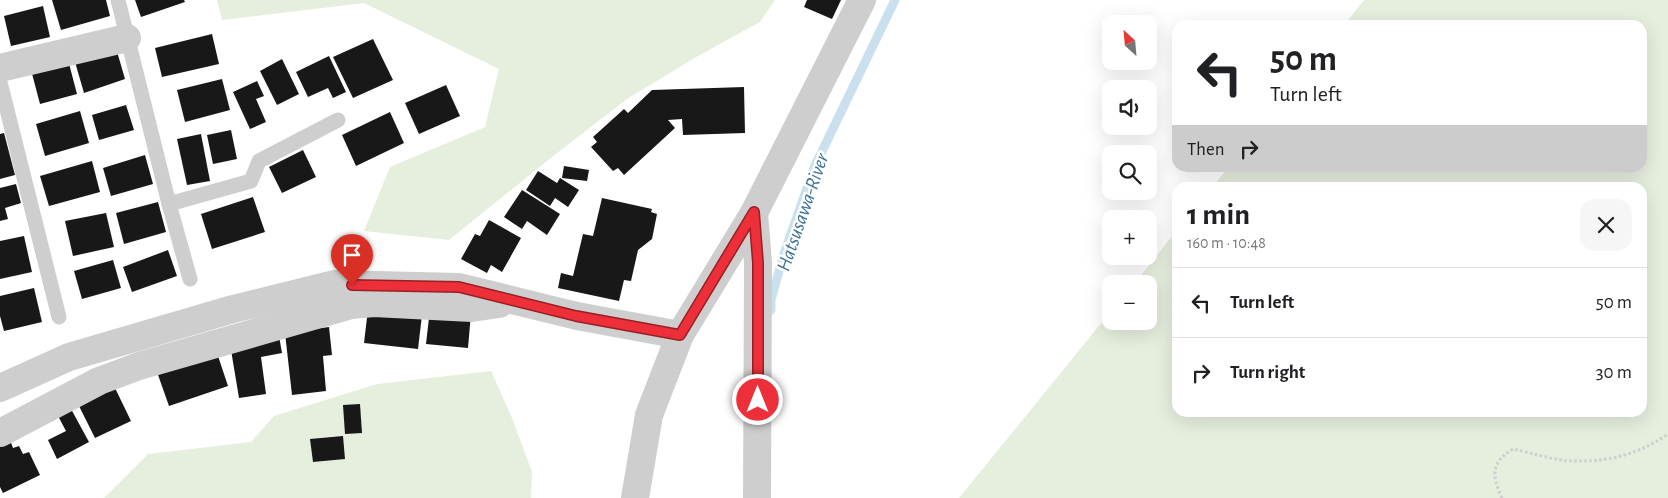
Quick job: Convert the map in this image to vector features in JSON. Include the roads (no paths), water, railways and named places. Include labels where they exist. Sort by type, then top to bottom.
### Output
[{"type":"street","points":[[635,498],[649,414],[680,335],[754,212],[862,0]]},
{"type":"street","points":[[0,68],[127,38]]},
{"type":"street","points":[[754,212],[758,263],[758,498]]},
{"type":"street","points":[[0,388],[69,357],[233,309],[334,284],[459,287],[576,316],[680,335]]},
{"type":"street","points":[[0,433],[99,381],[139,366],[351,305],[374,303],[472,308],[519,302]]},
{"type":"lane","points":[[118,0],[169,204],[190,279]]},
{"type":"lane","points":[[0,82],[59,317]]},
{"type":"lane","points":[[169,204],[251,181],[259,161],[338,120]]},
{"type":"waterway","name":"Hatsusawa-River","points":[[771,310],[771,300],[783,257],[814,168],[895,0]]}]
